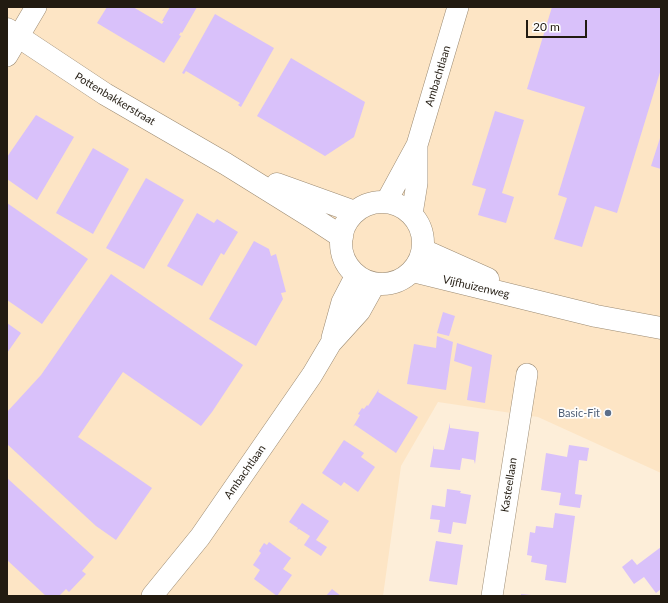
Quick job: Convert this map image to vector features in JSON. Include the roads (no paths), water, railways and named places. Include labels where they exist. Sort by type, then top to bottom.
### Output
[{"type":"street","points":[[7,56],[12,33],[36,7]]},
{"type":"street","name":"Ambachtlaan","points":[[386,202],[417,145],[458,7]]},
{"type":"street","name":"Pottenbakkerstraat","points":[[12,33],[105,94],[226,164],[342,237]]},
{"type":"street","name":"Ambachtlaan","points":[[412,214],[417,183],[417,145]]},
{"type":"street","name":"Pottenbakkerstraat","points":[[226,164],[355,212]]},
{"type":"street","points":[[386,202],[399,205],[412,214],[420,226],[423,238],[423,250],[420,261],[413,271],[396,282],[388,284],[365,280],[344,259],[342,237],[345,225],[355,212],[369,204],[386,202]]},
{"type":"street","name":"Vijfhuizenweg","points":[[423,250],[539,301]]},
{"type":"street","name":"Vijfhuizenweg","points":[[413,271],[443,280],[539,301],[596,316],[661,328]]},
{"type":"street","name":"Ambachtlaan","points":[[152,596],[200,537],[312,375],[331,343],[342,302],[365,280]]},
{"type":"street","name":"Kasteellaan","points":[[492,596],[527,374]]},
{"type":"place","name":"Basic-Fit","points":[[608,413]]}]
